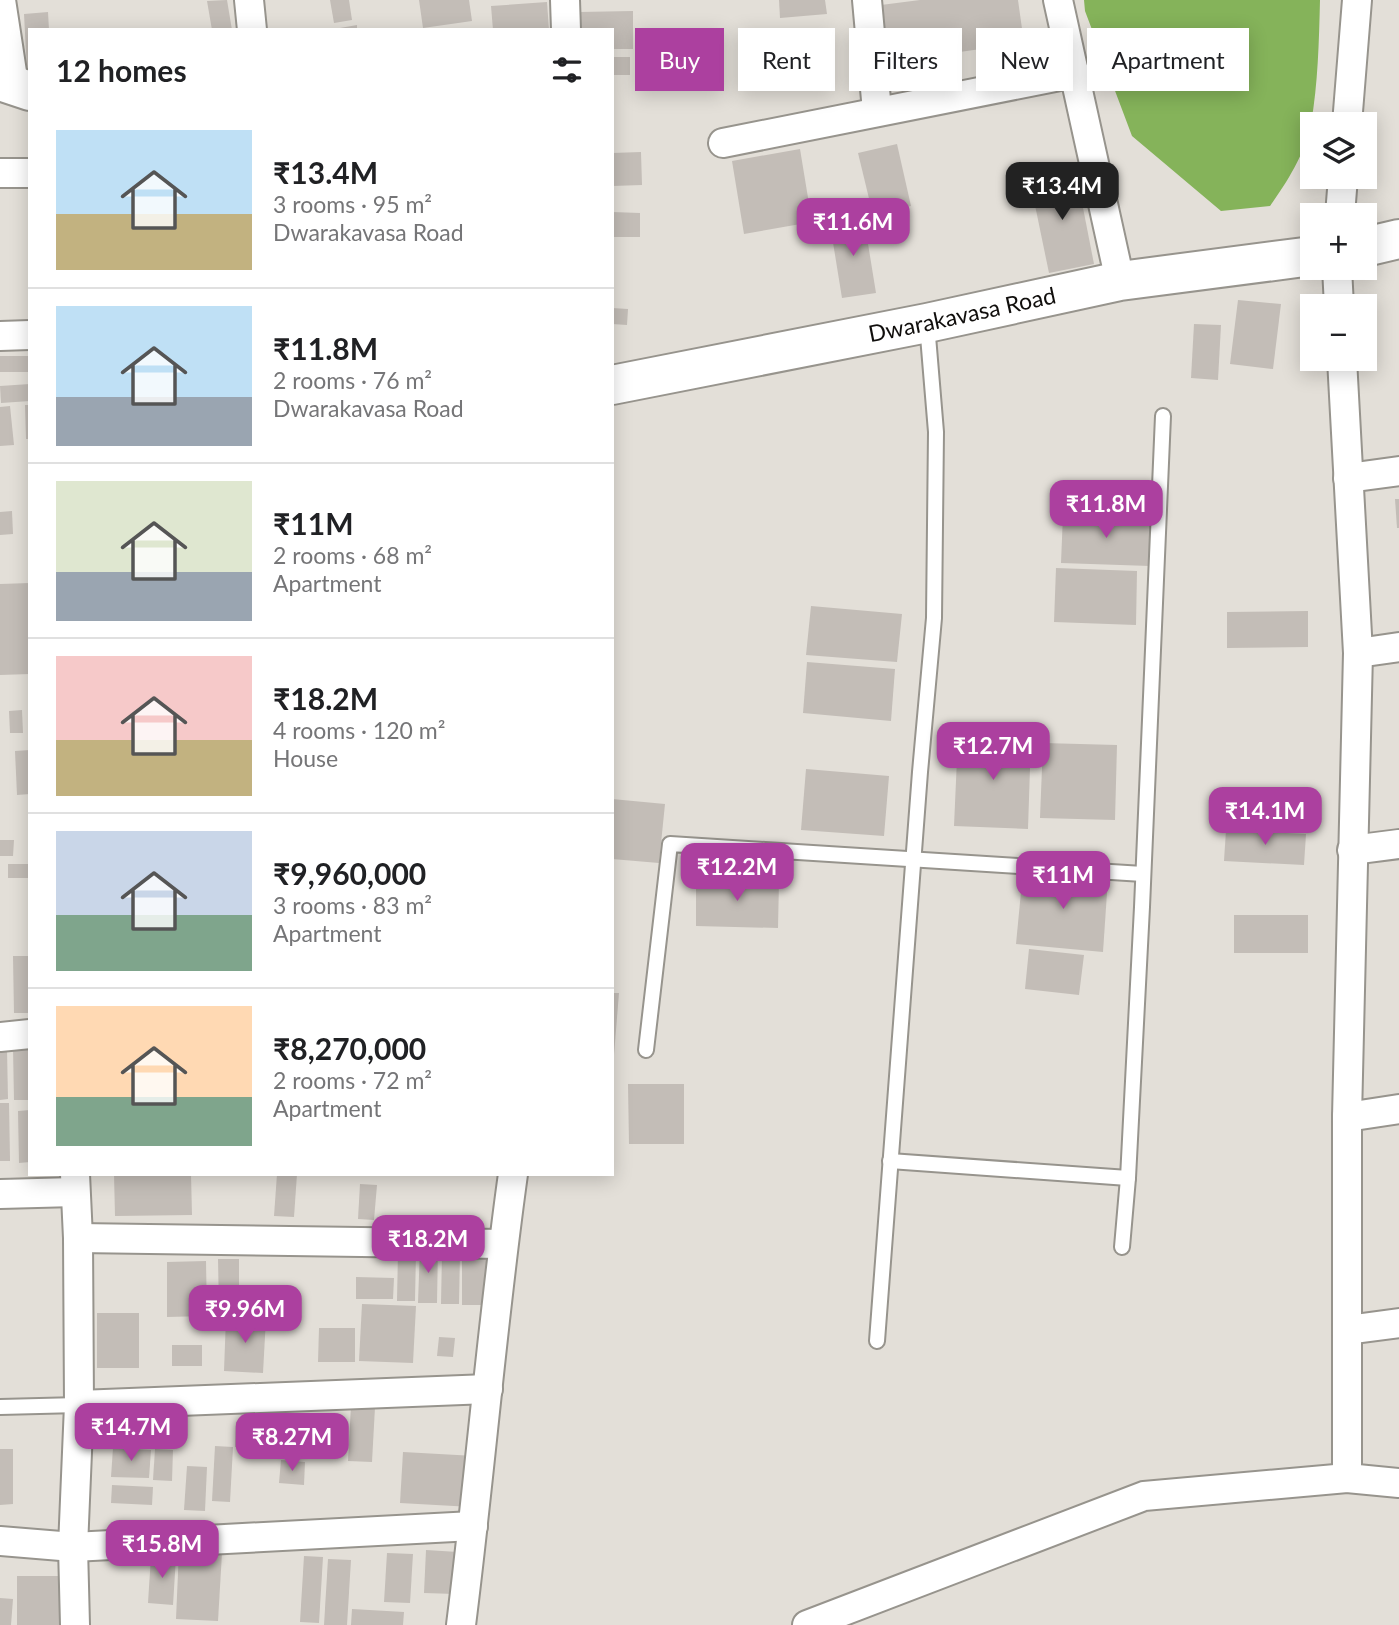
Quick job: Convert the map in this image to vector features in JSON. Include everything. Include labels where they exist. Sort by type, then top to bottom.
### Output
[{"type":"street","points":[[1,0],[15,86]]},
{"type":"street","points":[[249,0],[252,28]]},
{"type":"street","points":[[565,0],[566,28]]},
{"type":"street","points":[[867,0],[877,111]]},
{"type":"street","points":[[1058,0],[1120,281]]},
{"type":"street","points":[[1348,112],[1357,0]]},
{"type":"street","points":[[723,143],[1075,73]]},
{"type":"street","points":[[0,173],[28,173]]},
{"type":"street","points":[[1377,244],[1399,239]]},
{"type":"street","name":"Dwarakavasa Road","points":[[614,385],[927,323],[1120,281],[1300,258]]},
{"type":"street","points":[[0,336],[28,335]]},
{"type":"street","points":[[1343,371],[1358,653],[1347,1117],[1347,1478]]},
{"type":"street","points":[[1348,478],[1399,471]]},
{"type":"street","points":[[1358,653],[1399,647]]},
{"type":"street","points":[[1352,850],[1399,844]]},
{"type":"street","points":[[0,1037],[28,1034]]},
{"type":"street","points":[[1347,1117],[1399,1109]]},
{"type":"street","points":[[460,1625],[513,1176]]},
{"type":"street","points":[[0,1195],[75,1183],[79,1405],[74,1547],[75,1625]]},
{"type":"street","points":[[78,1238],[503,1244]]},
{"type":"street","points":[[1347,1331],[1399,1323]]},
{"type":"street","points":[[79,1405],[488,1389]]},
{"type":"street","points":[[807,1625],[1144,1496],[1347,1478],[1399,1483]]},
{"type":"street","points":[[0,1541],[74,1547],[473,1526]]},
{"type":"lane","points":[[877,1341],[934,618],[936,432],[927,323]]},
{"type":"lane","points":[[1122,1247],[1128,1178],[1143,874],[1163,416]]},
{"type":"lane","points":[[646,1050],[670,844],[1143,874]]},
{"type":"lane","points":[[890,1161],[1128,1178]]},
{"type":"lane","points":[[0,1408],[79,1405]]},
{"type":"shaded area","points":[[1084,0],[1320,0],[1317,78],[1313,112],[1300,112],[1300,157],[1270,206],[1221,211],[1132,136],[1115,91],[1249,91],[1249,28],[1091,28]]},
{"type":"building","points":[[227,0],[232,28],[212,28],[207,1]]},
{"type":"building","points":[[330,0],[349,0],[352,20],[334,23]]},
{"type":"building","points":[[419,0],[469,0],[472,21],[423,28]]},
{"type":"building","points":[[779,0],[825,0],[827,14],[780,18]]},
{"type":"building","points":[[920,0],[1018,0],[1022,28],[976,28],[976,50],[962,52],[962,28],[884,28],[881,5]]},
{"type":"building","points":[[547,2],[549,28],[493,28],[491,6]]},
{"type":"building","points":[[633,11],[633,49],[614,49],[614,28],[579,28],[579,12]]},
{"type":"building","points":[[48,12],[49,28],[28,28],[28,71],[27,71],[24,14]]},
{"type":"building","points":[[614,57],[630,57],[630,75],[614,75]]},
{"type":"building","points":[[897,144],[911,206],[873,215],[858,153]]},
{"type":"building","points":[[800,149],[812,222],[744,234],[732,161]]},
{"type":"building","points":[[641,152],[642,185],[614,186],[614,153]]},
{"type":"building","points":[[1076,172],[1094,264],[1049,273],[1030,181]]},
{"type":"building","points":[[614,212],[640,213],[640,237],[614,237]]},
{"type":"building","points":[[864,219],[876,293],[842,298],[830,224]]},
{"type":"building","points":[[1238,300],[1281,304],[1273,369],[1230,364]]},
{"type":"building","points":[[614,308],[628,309],[627,325],[614,324]]},
{"type":"building","points":[[1194,324],[1221,325],[1218,380],[1191,378]]},
{"type":"building","points":[[0,356],[28,356],[28,372],[0,372]]},
{"type":"building","points":[[28,384],[28,401],[1,403],[0,386]]},
{"type":"building","points":[[25,405],[28,405],[28,439]]},
{"type":"building","points":[[10,406],[14,445],[0,446],[0,407]]},
{"type":"building","points":[[1395,499],[1399,499],[1399,528],[1397,528]]},
{"type":"building","points":[[12,511],[13,534],[0,535],[0,512]]},
{"type":"building","points":[[1063,514],[1152,517],[1150,566],[1061,563]]},
{"type":"building","points":[[1056,568],[1137,571],[1136,625],[1054,622]]},
{"type":"building","points":[[28,583],[28,674],[0,675],[0,584]]},
{"type":"building","points":[[811,606],[902,614],[897,662],[806,655]]},
{"type":"building","points":[[1308,611],[1308,647],[1227,648],[1227,612]]},
{"type":"building","points":[[807,662],[895,669],[891,721],[803,713]]},
{"type":"building","points":[[22,710],[23,733],[10,733],[9,711]]},
{"type":"building","points":[[958,736],[1031,738],[1028,829],[954,826]]},
{"type":"building","points":[[1043,743],[1117,745],[1115,820],[1040,818]]},
{"type":"building","points":[[28,750],[28,794],[17,795],[15,751]]},
{"type":"building","points":[[806,769],[889,776],[884,836],[801,830]]},
{"type":"building","points":[[614,799],[665,804],[659,863],[614,859]]},
{"type":"building","points":[[1226,830],[1306,834],[1304,865],[1224,861]]},
{"type":"building","points":[[0,840],[14,840],[13,856],[0,856]]},
{"type":"building","points":[[8,864],[28,864],[28,878],[8,878]]},
{"type":"building","points":[[1023,871],[1108,878],[1103,952],[1016,944]]},
{"type":"building","points":[[696,879],[779,881],[778,928],[696,926]]},
{"type":"building","points":[[1234,915],[1308,915],[1308,953],[1234,953]]},
{"type":"building","points":[[1029,949],[1084,955],[1079,995],[1025,989]]},
{"type":"building","points":[[13,956],[28,956],[28,1013],[14,1013]]},
{"type":"building","points":[[614,993],[619,993],[614,1055]]},
{"type":"building","points":[[28,1045],[28,1100],[14,1100],[13,1046]]},
{"type":"building","points":[[0,1049],[7,1049],[8,1099],[0,1100]]},
{"type":"building","points":[[628,1084],[684,1084],[684,1144],[629,1144]]},
{"type":"building","points":[[0,1103],[9,1103],[10,1161],[0,1161]]},
{"type":"building","points":[[28,1110],[28,1162],[19,1163],[18,1111]]},
{"type":"building","points":[[114,1176],[191,1176],[192,1215],[115,1216]]},
{"type":"building","points":[[277,1176],[297,1176],[294,1217],[274,1216]]},
{"type":"building","points":[[360,1184],[377,1185],[374,1220],[358,1219]]},
{"type":"building","points":[[420,1247],[438,1247],[437,1303],[418,1303]]},
{"type":"building","points":[[398,1251],[416,1251],[415,1301],[397,1301]]},
{"type":"building","points":[[442,1253],[460,1253],[459,1304],[441,1304]]},
{"type":"building","points":[[462,1253],[496,1253],[496,1305],[462,1305]]},
{"type":"building","points":[[218,1259],[239,1259],[239,1308],[219,1308]]},
{"type":"building","points":[[206,1261],[207,1316],[167,1317],[167,1262]]},
{"type":"building","points":[[356,1277],[394,1278],[393,1299],[356,1299]]},
{"type":"building","points":[[362,1304],[416,1306],[413,1363],[359,1361]]},
{"type":"building","points":[[97,1313],[139,1313],[139,1368],[97,1368]]},
{"type":"building","points":[[226,1317],[266,1318],[263,1373],[224,1371]]},
{"type":"building","points":[[319,1328],[355,1328],[355,1362],[318,1362]]},
{"type":"building","points":[[439,1337],[455,1338],[453,1357],[437,1356]]},
{"type":"building","points":[[172,1345],[202,1345],[202,1366],[172,1366]]},
{"type":"building","points":[[351,1406],[375,1407],[372,1462],[348,1461]]},
{"type":"building","points":[[236,1422],[256,1423],[254,1448],[235,1447]]},
{"type":"building","points":[[215,1446],[233,1447],[230,1502],[212,1501]]},
{"type":"building","points":[[113,1448],[151,1450],[149,1478],[111,1477]]},
{"type":"building","points":[[0,1449],[13,1449],[13,1504],[0,1505]]},
{"type":"building","points":[[155,1449],[173,1450],[172,1481],[153,1480]]},
{"type":"building","points":[[403,1452],[475,1456],[472,1507],[400,1503]]},
{"type":"building","points":[[281,1460],[305,1462],[304,1485],[279,1483]]},
{"type":"building","points":[[187,1466],[207,1467],[205,1511],[184,1510]]},
{"type":"building","points":[[112,1485],[153,1487],[152,1505],[111,1503]]},
{"type":"building","points":[[179,1550],[222,1553],[218,1621],[176,1619]]},
{"type":"building","points":[[426,1550],[458,1552],[455,1594],[424,1593]]},
{"type":"building","points":[[387,1553],[413,1554],[410,1603],[384,1602]]},
{"type":"building","points":[[151,1556],[176,1557],[173,1605],[148,1603]]},
{"type":"building","points":[[304,1556],[323,1557],[319,1623],[300,1622]]},
{"type":"building","points":[[328,1559],[351,1560],[347,1625],[324,1625]]},
{"type":"building","points":[[17,1576],[59,1576],[60,1625],[17,1625]]},
{"type":"building","points":[[0,1598],[13,1599],[11,1625],[0,1625]]},
{"type":"building","points":[[352,1609],[404,1612],[403,1625],[351,1625]]}]
